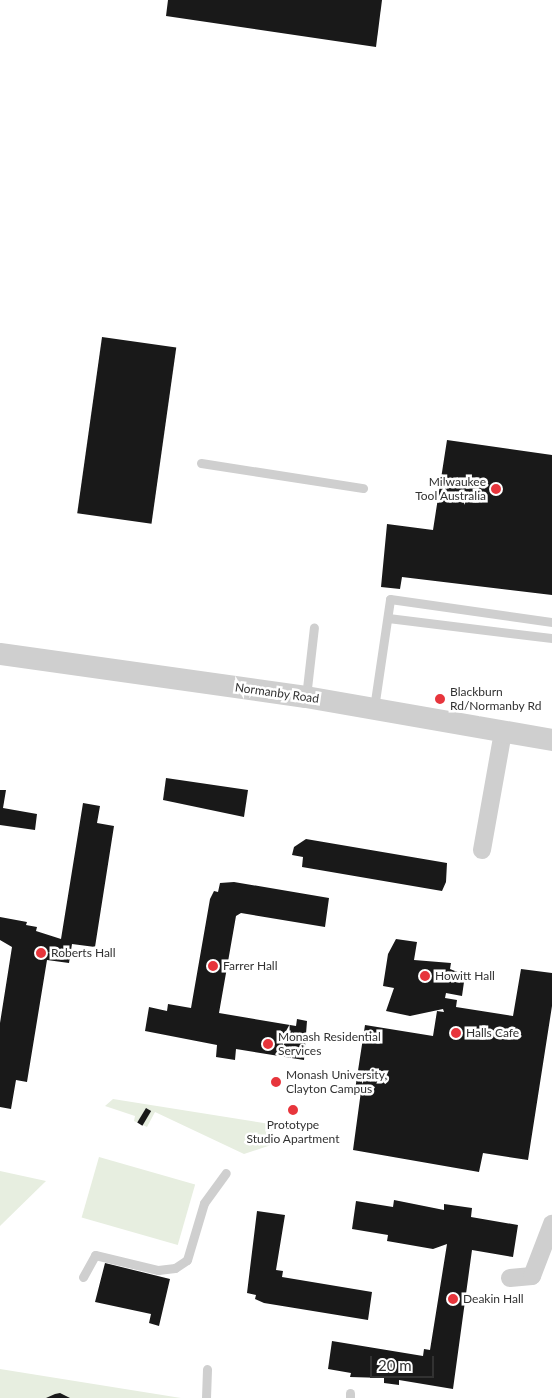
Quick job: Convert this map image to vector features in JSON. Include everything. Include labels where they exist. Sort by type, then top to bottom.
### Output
[{"type":"street","name":"Normanby Road","points":[[0,654],[306,697],[552,740]]},
{"type":"street","points":[[482,850],[504,732]]},
{"type":"street","points":[[510,1278],[532,1276],[552,1224]]},
{"type":"lane","points":[[201,463],[363,488]]},
{"type":"lane","points":[[374,708],[390,599],[552,622]]},
{"type":"lane","points":[[388,618],[552,638]]},
{"type":"lane","points":[[306,697],[314,628]]},
{"type":"lane","points":[[83,1277],[94,1255],[158,1270],[175,1268],[187,1260],[204,1203],[226,1173]]},
{"type":"lane","points":[[206,1398],[207,1369]]},
{"type":"shaded area","points":[[113,1099],[270,1124],[277,1143],[244,1154],[155,1112],[147,1127],[134,1121],[135,1116],[105,1106]]},
{"type":"shaded area","points":[[99,1157],[195,1185],[178,1245],[82,1218]]},
{"type":"shaded area","points":[[0,1171],[46,1181],[0,1226]]},
{"type":"shaded area","points":[[0,1369],[181,1398],[0,1398]]},
{"type":"building","points":[[168,0],[382,0],[376,47],[166,16]]},
{"type":"building","points":[[102,337],[176,347],[151,524],[77,513]]},
{"type":"building","name":"Milwaukee Tool Australia","points":[[447,440],[552,455],[552,595],[402,577],[400,589],[381,587],[387,524],[433,530]]},
{"type":"building","points":[[166,778],[248,790],[244,817],[163,800]]},
{"type":"building","points":[[0,790],[6,790],[3,808],[37,814],[35,830],[0,825]]},
{"type":"building","name":"Roberts Hall","points":[[83,803],[100,806],[97,823],[114,826],[95,947],[72,944],[69,963],[47,960],[27,1082],[16,1080],[11,1109],[0,1107],[0,1023],[12,947],[0,940],[0,917],[27,922],[26,925],[37,927],[36,931],[61,939]]},
{"type":"building","points":[[306,839],[447,863],[446,882],[442,891],[302,867],[303,857],[292,855],[294,847]]},
{"type":"building","name":"Farrer Hall","points":[[234,882],[329,898],[325,927],[241,913],[236,916],[219,1013],[296,1026],[297,1019],[307,1021],[304,1060],[236,1049],[235,1060],[216,1057],[217,1045],[145,1031],[149,1007],[167,1011],[168,1004],[191,1008],[210,899],[214,891],[218,892],[220,883]]},
{"type":"building","points":[[396,939],[417,942],[414,960],[451,963],[450,969],[465,975],[462,996],[446,993],[445,998],[457,1000],[456,1007],[513,1016],[521,969],[552,973],[552,1006],[528,1160],[483,1153],[479,1172],[353,1150],[361,1091],[355,1090],[365,1025],[433,1036],[437,1011],[444,1012],[443,1009],[410,1016],[386,1011],[394,988],[383,986],[388,954]]},
{"type":"building","name":"Prototype Studio Apartment","points":[[291,1104],[296,1104],[296,1115],[291,1115]]},
{"type":"building","points":[[146,1108],[151,1111],[142,1126],[137,1123]]},
{"type":"building","name":"Deakin Hall","points":[[394,1200],[444,1210],[444,1204],[472,1208],[471,1217],[518,1225],[513,1257],[472,1250],[453,1389],[399,1380],[399,1385],[384,1383],[384,1378],[350,1377],[351,1373],[328,1369],[332,1341],[423,1356],[424,1349],[430,1350],[447,1244],[433,1249],[387,1241],[388,1235],[352,1229],[356,1201],[393,1207]]},
{"type":"building","points":[[257,1211],[285,1215],[276,1270],[283,1271],[282,1277],[372,1292],[368,1320],[264,1303],[255,1299],[256,1295],[247,1293]]},
{"type":"building","points":[[105,1263],[170,1279],[159,1326],[149,1323],[151,1314],[95,1302]]},
{"type":"building","points":[[60,1393],[70,1398],[46,1398],[55,1394]]},
{"type":"place","name":"Milwaukee Tool Australia","points":[[496,489]]},
{"type":"place","name":"Blackburn Rd/Normanby Rd","points":[[440,699]]},
{"type":"place","name":"Roberts Hall","points":[[41,953]]},
{"type":"place","name":"Farrer Hall","points":[[213,966]]},
{"type":"place","name":"Howitt Hall","points":[[425,976]]},
{"type":"place","name":"Halls Cafe","points":[[456,1033]]},
{"type":"place","name":"Monash Residential Services","points":[[268,1044]]},
{"type":"place","name":"Monash University, Clayton Campus","points":[[276,1082]]},
{"type":"place","name":"Prototype Studio Apartment","points":[[293,1110]]},
{"type":"place","name":"Deakin Hall","points":[[453,1299]]}]
